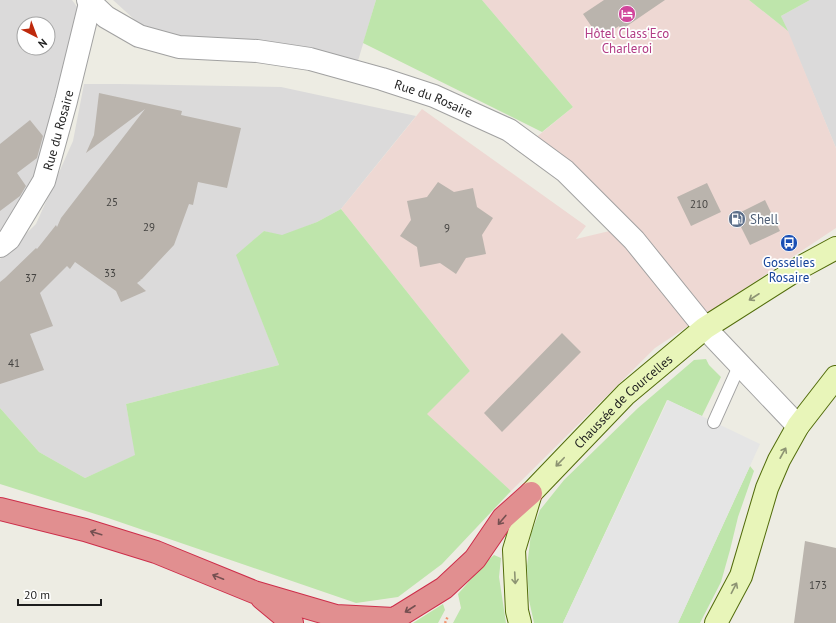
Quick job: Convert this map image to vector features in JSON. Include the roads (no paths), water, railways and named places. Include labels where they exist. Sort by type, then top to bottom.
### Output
[{"type":"highway","points":[[0,509],[86,530],[156,552],[254,592],[336,616],[394,619],[444,588],[475,559],[502,518],[530,493]]},
{"type":"highway","points":[[254,592],[292,623]]},
{"type":"main road","name":"Chaussée de Courcelles","points":[[520,623],[516,611],[514,550],[530,493],[626,394],[705,328],[801,267],[836,248]]},
{"type":"main road","points":[[716,623],[741,576],[767,488],[779,460],[798,426],[836,377]]},
{"type":"street","name":"Rue du Rosaire","points":[[0,246],[9,239],[44,181],[66,101],[89,1]]},
{"type":"street","name":"Rue du Rosaire","points":[[89,1],[106,18],[139,36],[179,47],[257,50],[310,58],[434,96],[508,130],[565,171],[634,240],[705,328],[798,426]]},
{"type":"lane","points":[[714,422],[740,364]]},
{"type":"place","name":"Hôtel Class‘Eco Charleroi","points":[[627,14]]},
{"type":"place","name":"Shell","points":[[737,219]]},
{"type":"place","name":"Gosselies Rosaire","points":[[789,243]]}]
